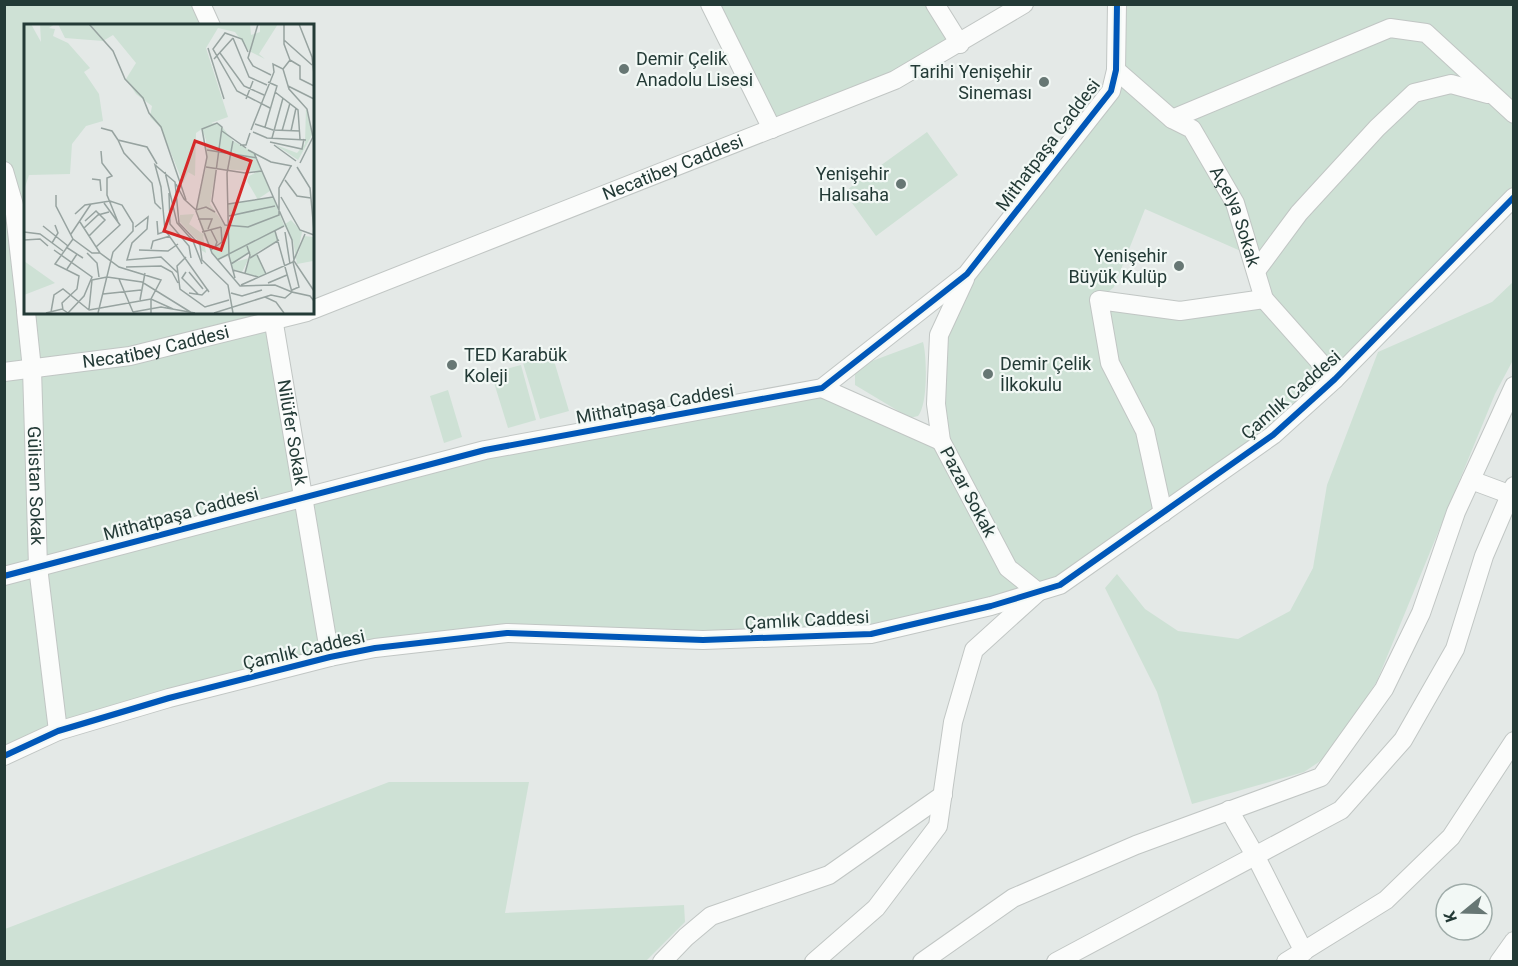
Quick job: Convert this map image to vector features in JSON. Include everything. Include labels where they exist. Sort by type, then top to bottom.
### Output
[{"type":"street","points":[[201,4],[210,24]]},
{"type":"street","points":[[710,4],[772,129]]},
{"type":"street","points":[[935,4],[960,44]]},
{"type":"street","name":"Necatibey Caddesi","points":[[314,309],[895,80],[960,44],[1024,4]]},
{"type":"street","name":"Mithatpaşa Caddesi","points":[[4,576],[485,450],[822,388],[967,274],[1111,91],[1116,70],[1117,4]]},
{"type":"street","points":[[1172,119],[1390,28],[1426,33],[1513,113]]},
{"type":"street","name":"Açelya Sokak","points":[[1116,70],[1172,119],[1192,129],[1235,203],[1264,299],[1335,379]]},
{"type":"street","points":[[1256,271],[1299,213],[1377,128],[1414,93],[1451,84],[1486,92],[1513,113]]},
{"type":"street","name":"Gülistan Sokak","points":[[4,171],[14,205],[24,293]]},
{"type":"street","name":"Çamlık Caddesi","points":[[4,756],[58,731],[169,698],[330,657],[375,648],[507,633],[703,640],[871,634],[1060,585],[1273,435],[1335,379],[1514,197]]},
{"type":"street","name":"Pazar Sokak","points":[[967,274],[939,335],[936,404],[941,441],[1008,568],[1038,592]]},
{"type":"street","points":[[1163,513],[1145,431],[1110,363],[1100,300],[1180,311],[1264,299]]},
{"type":"street","name":"Gülistan Sokak","points":[[26,314],[32,369],[38,567],[58,731]]},
{"type":"street","name":"Necatibey Caddesi","points":[[4,372],[130,356],[273,317],[293,314]]},
{"type":"street","name":"Nilüfer Sokak","points":[[273,317],[330,657]]},
{"type":"street","points":[[922,962],[1013,898],[1136,845],[1320,777],[1384,689],[1421,613],[1456,512],[1514,386]]},
{"type":"street","points":[[822,388],[941,441]]},
{"type":"street","points":[[1056,962],[1341,810],[1403,740],[1455,649],[1484,556],[1512,492],[1471,480]]},
{"type":"street","points":[[814,962],[876,908],[938,826],[953,722],[974,650],[1038,592]]},
{"type":"street","points":[[1286,962],[1386,900],[1451,837],[1514,741]]},
{"type":"street","points":[[662,962],[686,937],[711,916],[829,875],[943,795]]},
{"type":"street","points":[[1230,810],[1304,952]]},
{"type":"street","points":[[1499,962],[1514,941]]},
{"type":"green space","points":[[5,5],[201,5],[210,24],[24,24],[24,314],[272,314],[304,496],[822,388],[941,441],[939,335],[967,274],[1111,91],[1117,5],[1513,5],[1513,197],[1335,379],[1060,585],[871,634],[507,633],[330,657],[5,756]],"holes":[[[1145,209],[1243,252],[1264,299],[1180,311],[1100,299],[1114,287]]]},
{"type":"green space","points":[[710,5],[935,5],[960,44],[772,129]]},
{"type":"green space","name":"Yenişehir Halısaha","points":[[927,132],[958,175],[876,236],[844,192]]},
{"type":"green space","points":[[1513,282],[1513,360],[1495,394],[1377,681],[1331,754],[1304,772],[1192,804],[1157,692],[1105,588],[1117,574],[1145,609],[1178,631],[1238,639],[1290,611],[1313,568],[1327,485],[1378,352],[1492,302]]},
{"type":"green space","points":[[923,342],[926,369],[925,391],[924,402],[918,416],[910,418],[855,385],[855,372],[872,361]]},
{"type":"green space","points":[[552,354],[569,411],[540,419],[523,363]]},
{"type":"green space","points":[[521,365],[536,420],[508,428],[491,373]]},
{"type":"green space","points":[[448,390],[462,437],[444,443],[430,396]]},
{"type":"green space","points":[[389,782],[529,782],[505,913],[684,905],[685,922],[646,961],[5,961],[5,929]]},
{"type":"cycle path","points":[[4,576],[485,450],[822,388],[967,274],[1111,91],[1116,70],[1117,4]]},
{"type":"cycle path","points":[[4,756],[58,731],[169,698],[330,657],[375,648],[507,633],[703,640],[871,634],[991,606],[1060,585],[1273,435],[1335,379],[1514,197]]},
{"type":"place","name":"Demir Çelik Anadolu Lisesi","points":[[624,69]]},
{"type":"place","name":"Tarihi Yenişehir Sineması","points":[[1044,82]]},
{"type":"place","name":"Yenişehir Halısaha","points":[[901,184]]},
{"type":"place","name":"Yenişehir Büyük Kulüp","points":[[1179,266]]},
{"type":"place","name":"TED Karabük Koleji","points":[[452,365]]},
{"type":"place","name":"Demir Çelik İlkokulu","points":[[988,374]]}]
